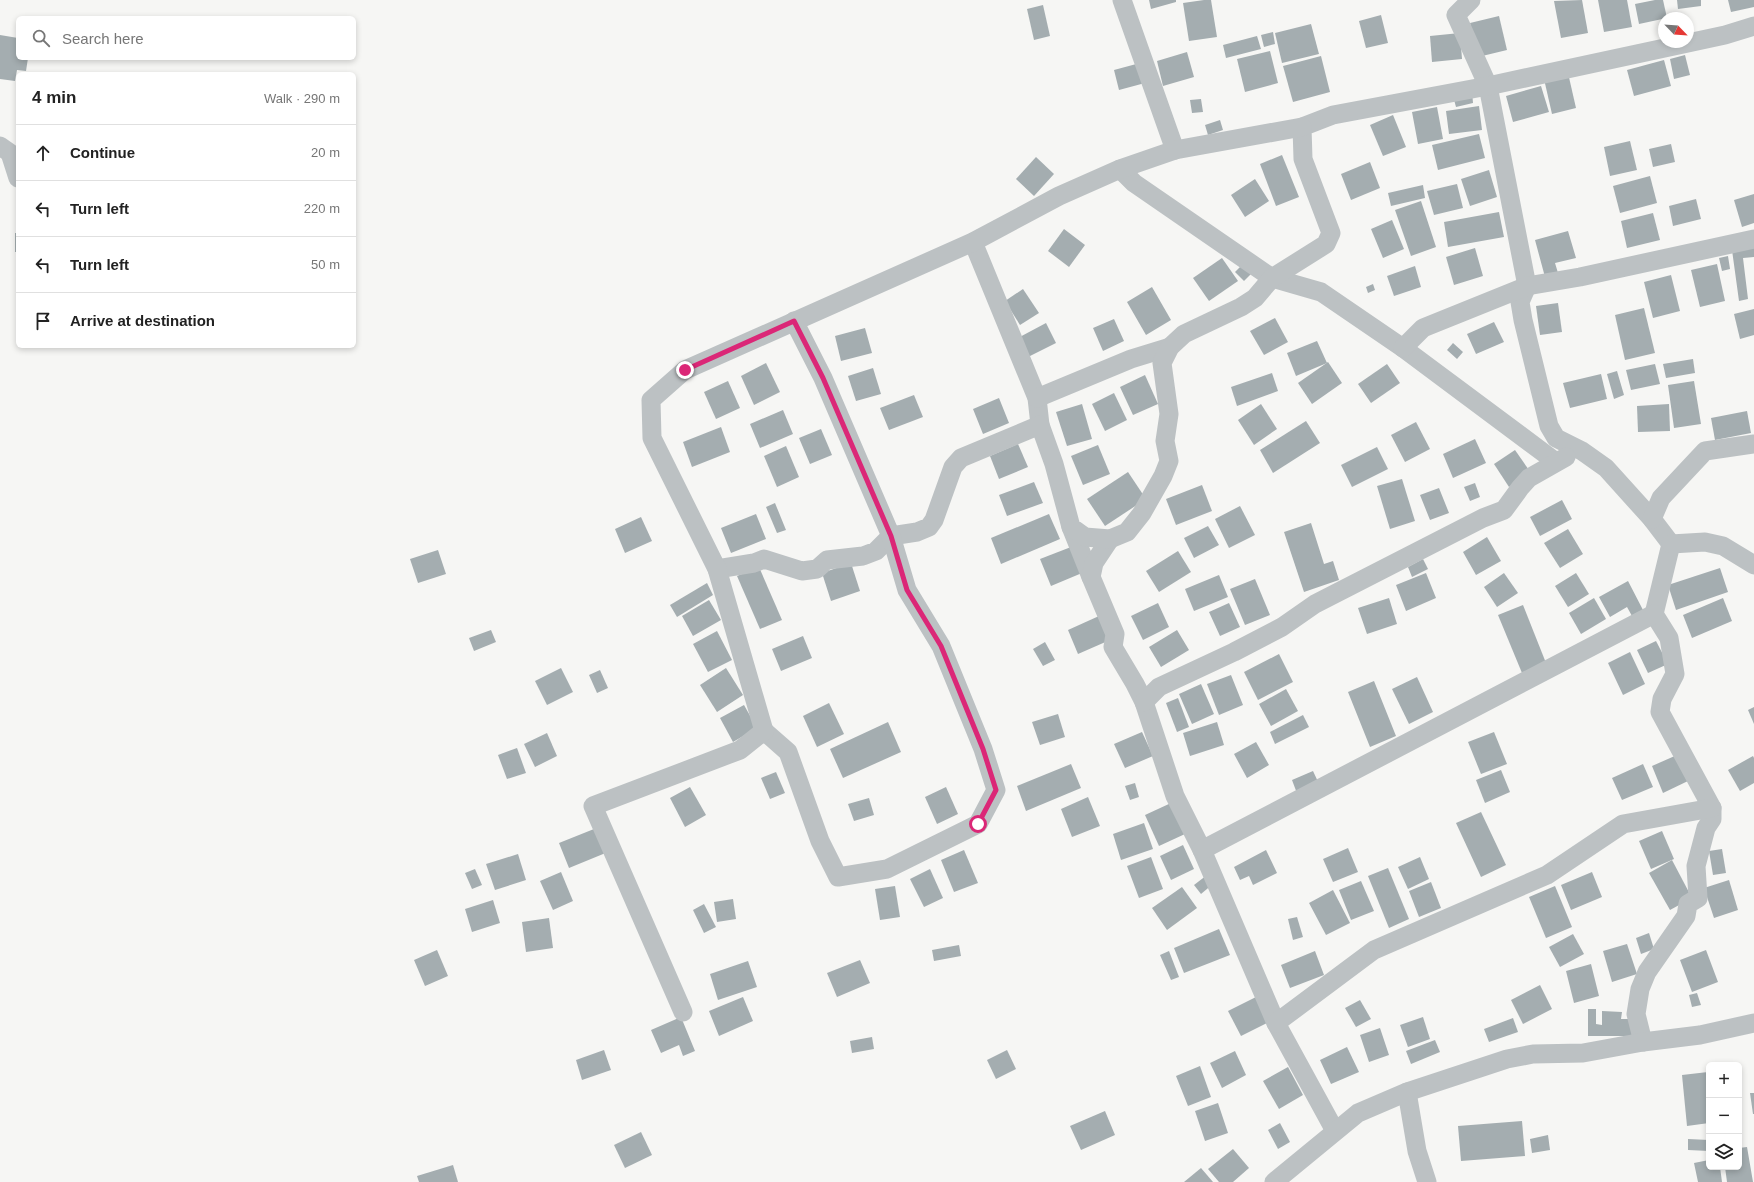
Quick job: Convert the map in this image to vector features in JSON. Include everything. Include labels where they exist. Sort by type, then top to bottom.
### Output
[{"type":"street","points":[[1122,0],[1175,150]]},
{"type":"street","points":[[1471,0],[1456,15],[1488,86],[1527,286],[1520,302],[1523,320],[1549,426],[1556,438],[1556,462]]},
{"type":"street","points":[[794,321],[823,378],[891,536],[907,590],[941,646],[983,749],[996,790],[978,824],[887,869],[838,877],[820,840],[788,752],[764,731],[717,569],[652,438],[651,400],[685,370],[794,321],[973,242],[1059,196],[1120,169],[1175,150],[1302,127],[1333,115],[1488,86],[1725,35],[1754,26]]},
{"type":"street","points":[[1071,526],[1085,536],[1110,539],[1127,532],[1142,512],[1163,476],[1169,460],[1165,441],[1169,414],[1162,363],[1170,347],[1184,334],[1241,307],[1255,298],[1272,278],[1326,244],[1331,233],[1303,159],[1302,127]]},
{"type":"street","points":[[0,146],[10,153],[16,172]]},
{"type":"street","points":[[1120,169],[1134,183],[1272,278],[1321,292],[1403,348],[1556,462]]},
{"type":"street","points":[[1403,348],[1423,328],[1527,286],[1580,277],[1754,239]]},
{"type":"street","points":[[973,242],[1037,398],[1040,425],[1054,464],[1071,526],[1115,634],[1113,647],[1144,702],[1175,796],[1202,850],[1276,1024],[1335,1131]]},
{"type":"street","points":[[1037,398],[1131,360],[1170,347]]},
{"type":"street","points":[[717,569],[754,563],[764,559],[802,571],[817,569],[827,560],[863,556],[876,551],[891,536],[917,532],[930,527],[934,520],[953,467],[961,458],[1040,425]]},
{"type":"street","points":[[1556,438],[1582,451],[1606,468],[1628,491],[1671,544]]},
{"type":"street","points":[[1652,520],[1661,498],[1705,451],[1754,444]]},
{"type":"street","points":[[1144,702],[1159,687],[1234,652],[1282,627],[1315,604],[1483,518],[1504,510],[1529,478],[1556,462],[1582,451]]},
{"type":"street","points":[[1628,491],[1661,498]]},
{"type":"street","points":[[1091,576],[1094,563],[1110,539]]},
{"type":"street","points":[[1671,544],[1705,542],[1723,546],[1754,565]]},
{"type":"street","points":[[1643,1042],[1636,1014],[1640,989],[1647,972],[1686,916],[1688,904],[1698,898],[1696,866],[1706,828],[1712,819],[1712,808],[1660,712],[1662,699],[1675,674],[1669,638],[1654,614],[1671,544]]},
{"type":"street","points":[[1202,850],[1654,614]]},
{"type":"street","points":[[683,1012],[593,806],[740,750],[764,731]]},
{"type":"street","points":[[1276,1024],[1374,950],[1547,875],[1623,824],[1712,808]]},
{"type":"street","points":[[1274,1182],[1358,1113],[1407,1092],[1507,1059],[1533,1054],[1583,1053],[1643,1042],[1700,1035],[1754,1023]]},
{"type":"street","points":[[1407,1092],[1417,1150],[1427,1182]]},
{"type":"building","points":[[1149,0],[1176,0],[1176,2],[1151,9]]},
{"type":"building","points":[[1211,0],[1217,37],[1189,41],[1183,3]]},
{"type":"building","points":[[1582,0],[1588,33],[1561,38],[1554,1]]},
{"type":"building","points":[[1598,0],[1627,0],[1632,27],[1604,32]]},
{"type":"building","points":[[1663,0],[1666,12],[1658,12],[1658,20],[1639,24],[1635,4]]},
{"type":"building","points":[[1677,0],[1701,0],[1701,6],[1678,9]]},
{"type":"building","points":[[1728,0],[1754,0],[1754,7],[1731,12]]},
{"type":"building","points":[[1043,5],[1050,36],[1034,40],[1027,9]]},
{"type":"building","points":[[1381,15],[1388,43],[1366,48],[1359,21]]},
{"type":"building","points":[[1499,16],[1507,50],[1478,57],[1470,23]]},
{"type":"building","points":[[1311,24],[1319,54],[1282,63],[1275,33]]},
{"type":"building","points":[[1273,32],[1275,44],[1264,47],[1261,35]]},
{"type":"building","points":[[1460,33],[1462,59],[1432,62],[1430,36]]},
{"type":"building","points":[[0,35],[16,38],[16,60],[28,60],[26,71],[17,70],[15,81],[0,79]]},
{"type":"building","points":[[1257,36],[1261,49],[1226,58],[1223,45]]},
{"type":"building","points":[[1270,51],[1278,83],[1245,92],[1237,59]]},
{"type":"building","points":[[1187,52],[1194,77],[1163,86],[1157,61]]},
{"type":"building","points":[[1685,55],[1690,75],[1674,79],[1670,59]]},
{"type":"building","points":[[1321,56],[1330,92],[1293,102],[1283,66]]},
{"type":"building","points":[[1664,60],[1671,86],[1634,96],[1627,70]]},
{"type":"building","points":[[1140,63],[1145,83],[1119,90],[1114,70]]},
{"type":"building","points":[[1568,73],[1576,108],[1552,114],[1544,79]]},
{"type":"building","points":[[1541,86],[1549,112],[1513,122],[1506,96]]},
{"type":"building","points":[[1472,92],[1473,103],[1456,107],[1453,96]]},
{"type":"building","points":[[1201,99],[1203,112],[1192,113],[1190,100]]},
{"type":"building","points":[[1479,106],[1482,130],[1449,134],[1446,111]]},
{"type":"building","points":[[1437,107],[1443,139],[1418,144],[1412,112]]},
{"type":"building","points":[[1393,115],[1406,147],[1383,156],[1370,125]]},
{"type":"building","points":[[1220,120],[1223,130],[1208,135],[1205,125]]},
{"type":"building","points":[[1479,134],[1485,158],[1438,170],[1432,145]]},
{"type":"building","points":[[1630,141],[1637,170],[1610,176],[1604,147]]},
{"type":"building","points":[[1671,144],[1675,162],[1653,167],[1649,149]]},
{"type":"building","points":[[1282,155],[1299,197],[1276,206],[1260,164]]},
{"type":"building","points":[[1036,157],[1054,174],[1034,196],[1016,179]]},
{"type":"building","points":[[1370,162],[1380,188],[1351,200],[1341,174]]},
{"type":"building","points":[[1489,170],[1497,197],[1470,206],[1461,179]]},
{"type":"building","points":[[1650,176],[1657,203],[1620,213],[1613,186]]},
{"type":"building","points":[[1255,179],[1269,201],[1245,217],[1231,195]]},
{"type":"building","points":[[1457,184],[1463,208],[1434,215],[1427,191]]},
{"type":"building","points":[[1423,185],[1425,198],[1391,206],[1388,193]]},
{"type":"building","points":[[1754,194],[1754,223],[1742,227],[1734,200]]},
{"type":"building","points":[[1696,199],[1701,219],[1673,226],[1669,206]]},
{"type":"building","points":[[1421,201],[1436,247],[1411,256],[1395,210]]},
{"type":"building","points":[[1499,212],[1504,237],[1448,247],[1444,222]]},
{"type":"building","points":[[1653,213],[1660,240],[1627,248],[1621,221]]},
{"type":"building","points":[[1392,220],[1404,249],[1383,258],[1371,229]]},
{"type":"building","points":[[1064,229],[1085,245],[1069,267],[1048,251]]},
{"type":"building","points":[[1568,231],[1576,258],[1555,263],[1558,273],[1545,277],[1535,240]]},
{"type":"building","points":[[15,233],[16,233],[16,252]]},
{"type":"building","points":[[1754,247],[1754,257],[1743,258],[1748,299],[1739,301],[1732,250]]},
{"type":"building","points":[[1475,248],[1483,276],[1454,285],[1446,257]]},
{"type":"building","points":[[1728,256],[1730,269],[1722,271],[1719,258]]},
{"type":"building","points":[[1222,258],[1238,281],[1209,301],[1193,278]]},
{"type":"building","points":[[1243,264],[1252,273],[1244,281],[1235,272]]},
{"type":"building","points":[[1717,264],[1725,301],[1700,307],[1691,270]]},
{"type":"building","points":[[1415,266],[1421,287],[1394,296],[1387,276]]},
{"type":"building","points":[[1671,275],[1680,311],[1653,318],[1644,282]]},
{"type":"building","points":[[1373,284],[1375,290],[1368,293],[1366,287]]},
{"type":"building","points":[[1152,287],[1171,320],[1146,335],[1127,302]]},
{"type":"building","points":[[1023,289],[1039,313],[1020,325],[1005,301]]},
{"type":"building","points":[[1558,303],[1562,332],[1540,335],[1536,306]]},
{"type":"building","points":[[1644,308],[1655,353],[1625,360],[1615,315]]},
{"type":"building","points":[[1754,309],[1754,335],[1740,339],[1734,314]]},
{"type":"building","points":[[1275,318],[1288,342],[1264,355],[1250,331]]},
{"type":"building","points":[[1114,319],[1124,341],[1103,351],[1093,328]]},
{"type":"building","points":[[1494,322],[1504,342],[1476,354],[1467,334]]},
{"type":"building","points":[[1046,323],[1056,343],[1026,358],[1016,339]]},
{"type":"building","points":[[865,328],[872,353],[841,361],[835,336]]},
{"type":"building","points":[[1317,341],[1327,363],[1296,376],[1287,353]]},
{"type":"building","points":[[1453,343],[1463,352],[1457,359],[1447,350]]},
{"type":"building","points":[[1693,359],[1695,373],[1666,378],[1663,364]]},
{"type":"building","points":[[1328,362],[1342,383],[1312,404],[1298,383]]},
{"type":"building","points":[[766,363],[780,392],[754,405],[741,376]]},
{"type":"building","points":[[1387,364],[1400,383],[1371,403],[1358,384]]},
{"type":"building","points":[[1655,364],[1660,384],[1631,390],[1626,370]]},
{"type":"building","points":[[873,368],[881,394],[856,401],[848,376]]},
{"type":"building","points":[[1617,371],[1624,395],[1614,399],[1607,374]]},
{"type":"building","points":[[1272,373],[1278,391],[1237,406],[1231,387]]},
{"type":"building","points":[[1601,374],[1607,399],[1570,408],[1563,383]]},
{"type":"building","points":[[1145,375],[1158,404],[1133,415],[1120,387]]},
{"type":"building","points":[[728,381],[740,408],[716,419],[704,392]]},
{"type":"building","points":[[1694,381],[1701,424],[1674,428],[1668,385]]},
{"type":"building","points":[[1114,393],[1127,420],[1105,431],[1092,404]]},
{"type":"building","points":[[914,395],[923,417],[889,430],[880,408]]},
{"type":"building","points":[[999,398],[1009,423],[983,434],[973,409]]},
{"type":"building","points":[[1082,404],[1092,439],[1067,446],[1056,412]]},
{"type":"building","points":[[1261,404],[1277,429],[1254,445],[1238,420]]},
{"type":"building","points":[[1669,404],[1670,431],[1638,432],[1637,406]]},
{"type":"building","points":[[783,410],[793,434],[760,448],[750,424]]},
{"type":"building","points":[[1747,411],[1751,433],[1715,440],[1711,418]]},
{"type":"building","points":[[1306,421],[1320,443],[1273,473],[1260,450]]},
{"type":"building","points":[[1416,422],[1430,449],[1405,462],[1391,435]]},
{"type":"building","points":[[721,427],[730,452],[692,467],[683,442]]},
{"type":"building","points":[[821,429],[832,455],[810,464],[799,438]]},
{"type":"building","points":[[1475,439],[1486,463],[1453,478],[1443,454]]},
{"type":"building","points":[[1018,444],[1028,467],[999,479],[990,456]]},
{"type":"building","points":[[1098,445],[1110,474],[1083,485],[1071,456]]},
{"type":"building","points":[[786,446],[799,477],[777,487],[764,456]]},
{"type":"building","points":[[1377,447],[1388,469],[1352,487],[1341,465]]},
{"type":"building","points":[[1515,450],[1531,473],[1509,487],[1494,464]]},
{"type":"building","points":[[1128,472],[1146,499],[1105,526],[1087,499]]},
{"type":"building","points":[[1402,479],[1415,521],[1390,529],[1377,486]]},
{"type":"building","points":[[1034,482],[1043,503],[1007,516],[999,495]]},
{"type":"building","points":[[1475,483],[1480,497],[1470,501],[1464,487]]},
{"type":"building","points":[[1202,485],[1212,511],[1176,525],[1166,499]]},
{"type":"building","points":[[1439,488],[1449,513],[1430,520],[1420,495]]},
{"type":"building","points":[[1562,500],[1572,519],[1540,536],[1530,517]]},
{"type":"building","points":[[775,503],[786,530],[777,533],[766,507]]},
{"type":"building","points":[[1240,506],[1255,535],[1229,548],[1215,519]]},
{"type":"building","points":[[756,514],[766,539],[731,553],[721,528]]},
{"type":"building","points":[[1049,514],[1060,539],[1001,564],[991,538]]},
{"type":"building","points":[[641,517],[652,541],[625,553],[615,529]]},
{"type":"building","points":[[1311,523],[1324,564],[1333,561],[1339,580],[1304,592],[1284,532]]},
{"type":"building","points":[[1208,526],[1219,545],[1194,558],[1184,538]]},
{"type":"building","points":[[1568,529],[1583,554],[1560,568],[1544,543]]},
{"type":"building","points":[[1487,537],[1501,561],[1476,575],[1463,552]]},
{"type":"building","points":[[1071,547],[1082,573],[1051,586],[1040,559]]},
{"type":"building","points":[[438,550],[446,574],[418,583],[410,559]]},
{"type":"building","points":[[1178,551],[1191,572],[1159,592],[1146,571]]},
{"type":"building","points":[[1423,559],[1428,569],[1412,577],[1408,567]]},
{"type":"building","points":[[851,563],[860,591],[831,601],[822,573]]},
{"type":"building","points":[[759,567],[782,620],[760,629],[737,576]]},
{"type":"building","points":[[1720,568],[1728,592],[1676,610],[1668,585]]},
{"type":"building","points":[[1426,573],[1436,598],[1406,611],[1396,585]]},
{"type":"building","points":[[1504,573],[1518,593],[1497,607],[1484,587]]},
{"type":"building","points":[[1576,573],[1589,594],[1568,607],[1555,586]]},
{"type":"building","points":[[1219,575],[1228,597],[1194,611],[1185,589]]},
{"type":"building","points":[[1255,579],[1270,615],[1245,625],[1230,589]]},
{"type":"building","points":[[1628,581],[1643,610],[1632,616],[1627,607],[1610,617],[1599,597]]},
{"type":"building","points":[[707,583],[713,595],[677,617],[670,605]]},
{"type":"building","points":[[1389,598],[1397,624],[1367,634],[1358,608]]},
{"type":"building","points":[[1594,598],[1606,619],[1581,634],[1569,613]]},
{"type":"building","points":[[1723,598],[1732,621],[1692,638],[1683,615]]},
{"type":"building","points":[[709,600],[721,620],[693,636],[682,616]]},
{"type":"building","points":[[1158,603],[1169,627],[1143,640],[1131,616]]},
{"type":"building","points":[[1229,603],[1240,627],[1220,636],[1209,612]]},
{"type":"building","points":[[1523,605],[1546,663],[1522,673],[1498,615]]},
{"type":"building","points":[[1099,616],[1110,640],[1078,654],[1068,630]]},
{"type":"building","points":[[491,630],[496,642],[474,651],[469,638]]},
{"type":"building","points":[[1177,630],[1189,650],[1161,667],[1149,647]]},
{"type":"building","points":[[717,631],[732,660],[708,672],[693,644]]},
{"type":"building","points":[[803,636],[812,658],[781,671],[772,649]]},
{"type":"building","points":[[1656,641],[1668,664],[1648,673],[1637,650]]},
{"type":"building","points":[[1045,642],[1055,660],[1043,666],[1033,649]]},
{"type":"building","points":[[1630,652],[1645,684],[1623,695],[1608,663]]},
{"type":"building","points":[[1279,654],[1293,682],[1258,700],[1244,672]]},
{"type":"building","points":[[561,668],[573,692],[547,705],[535,681]]},
{"type":"building","points":[[726,668],[743,695],[717,712],[700,685]]},
{"type":"building","points":[[600,670],[608,688],[597,693],[589,675]]},
{"type":"building","points":[[1231,675],[1243,705],[1219,715],[1207,684]]},
{"type":"building","points":[[1417,677],[1433,712],[1409,724],[1392,689]]},
{"type":"building","points":[[1374,681],[1396,736],[1370,747],[1348,692]]},
{"type":"building","points":[[1201,684],[1214,714],[1192,724],[1179,694]]},
{"type":"building","points":[[1286,689],[1298,711],[1271,726],[1259,704]]},
{"type":"building","points":[[1178,698],[1189,727],[1177,732],[1166,703]]},
{"type":"building","points":[[829,703],[844,734],[817,747],[803,716]]},
{"type":"building","points":[[744,705],[757,728],[733,742],[720,718]]},
{"type":"building","points":[[1754,707],[1754,724],[1748,710]]},
{"type":"building","points":[[1058,714],[1065,737],[1040,745],[1032,722]]},
{"type":"building","points":[[1303,715],[1309,727],[1275,744],[1270,732]]},
{"type":"building","points":[[888,722],[901,752],[843,778],[830,749]]},
{"type":"building","points":[[1217,722],[1224,745],[1190,756],[1183,733]]},
{"type":"building","points":[[1142,732],[1153,756],[1125,768],[1114,744]]},
{"type":"building","points":[[1494,732],[1507,764],[1481,774],[1468,742]]},
{"type":"building","points":[[547,733],[557,756],[535,767],[524,744]]},
{"type":"building","points":[[1256,742],[1269,765],[1247,778],[1234,754]]},
{"type":"building","points":[[517,748],[526,773],[507,779],[498,755]]},
{"type":"building","points":[[1677,755],[1688,781],[1663,793],[1652,766]]},
{"type":"building","points":[[1753,756],[1754,783],[1740,791],[1728,770]]},
{"type":"building","points":[[1071,764],[1081,788],[1026,811],[1017,786]]},
{"type":"building","points":[[1643,764],[1653,787],[1622,800],[1612,778]]},
{"type":"building","points":[[1501,770],[1510,792],[1485,803],[1476,780]]},
{"type":"building","points":[[1313,771],[1320,786],[1298,796],[1292,780]]},
{"type":"building","points":[[776,772],[785,793],[770,799],[761,778]]},
{"type":"building","points":[[1135,783],[1139,797],[1130,800],[1125,786]]},
{"type":"building","points":[[690,787],[706,815],[685,827],[670,798]]},
{"type":"building","points":[[946,787],[958,814],[937,824],[925,797]]},
{"type":"building","points":[[1088,797],[1100,826],[1072,837],[1061,809]]},
{"type":"building","points":[[869,798],[874,815],[854,821],[848,804]]},
{"type":"building","points":[[1171,803],[1185,834],[1159,846],[1145,815]]},
{"type":"building","points":[[1481,812],[1506,865],[1481,877],[1456,823]]},
{"type":"building","points":[[1144,823],[1153,849],[1121,860],[1113,834]]},
{"type":"building","points":[[599,827],[608,852],[569,868],[559,843]]},
{"type":"building","points":[[1662,831],[1674,859],[1651,869],[1639,841]]},
{"type":"building","points":[[1183,845],[1194,869],[1171,880],[1160,856]]},
{"type":"building","points":[[1348,848],[1358,872],[1333,882],[1323,859]]},
{"type":"building","points":[[1722,849],[1726,873],[1713,875],[1709,851]]},
{"type":"building","points":[[964,850],[978,883],[954,892],[941,860]]},
{"type":"building","points":[[1266,850],[1277,873],[1253,885],[1249,876],[1240,880],[1234,867]]},
{"type":"building","points":[[518,854],[526,880],[495,890],[486,864]]},
{"type":"building","points":[[1151,857],[1163,889],[1139,898],[1127,866]]},
{"type":"building","points":[[1420,857],[1429,879],[1408,889],[1398,867]]},
{"type":"building","points":[[1672,860],[1692,898],[1670,910],[1649,873]]},
{"type":"building","points":[[1388,868],[1409,919],[1389,928],[1368,876]]},
{"type":"building","points":[[475,869],[482,885],[472,889],[465,873]]},
{"type":"building","points":[[930,869],[943,898],[924,907],[910,879]]},
{"type":"building","points":[[561,872],[573,901],[553,910],[540,881]]},
{"type":"building","points":[[1592,872],[1602,897],[1571,910],[1561,885]]},
{"type":"building","points":[[1207,875],[1214,883],[1201,894],[1194,885]]},
{"type":"building","points":[[1729,880],[1738,910],[1714,918],[1704,888]]},
{"type":"building","points":[[1361,881],[1374,911],[1351,920],[1339,890]]},
{"type":"building","points":[[1431,882],[1441,908],[1419,917],[1409,891]]},
{"type":"building","points":[[895,886],[900,917],[880,920],[875,889]]},
{"type":"building","points":[[1555,886],[1572,927],[1546,938],[1529,897]]},
{"type":"building","points":[[1182,887],[1197,908],[1167,930],[1152,908]]},
{"type":"building","points":[[1333,890],[1350,923],[1326,935],[1309,903]]},
{"type":"building","points":[[733,899],[736,919],[717,922],[714,902]]},
{"type":"building","points":[[493,900],[500,923],[472,932],[465,909]]},
{"type":"building","points":[[704,904],[716,927],[704,933],[693,910]]},
{"type":"building","points":[[1297,917],[1303,937],[1293,940],[1288,919]]},
{"type":"building","points":[[549,918],[553,948],[526,952],[522,922]]},
{"type":"building","points":[[1219,929],[1230,955],[1184,973],[1174,948]]},
{"type":"building","points":[[1649,933],[1654,949],[1641,954],[1636,938]]},
{"type":"building","points":[[1573,934],[1584,954],[1560,967],[1549,947]]},
{"type":"building","points":[[1627,944],[1637,974],[1612,982],[1603,951]]},
{"type":"building","points":[[959,945],[961,956],[934,961],[932,950]]},
{"type":"building","points":[[437,950],[448,976],[425,986],[414,960]]},
{"type":"building","points":[[1706,950],[1718,982],[1692,992],[1680,960]]},
{"type":"building","points":[[1169,951],[1179,977],[1171,980],[1160,955]]},
{"type":"building","points":[[1315,951],[1324,975],[1290,988],[1281,965]]},
{"type":"building","points":[[860,960],[870,983],[837,997],[827,973]]},
{"type":"building","points":[[748,961],[757,987],[718,1000],[710,974]]},
{"type":"building","points":[[1591,964],[1599,996],[1574,1003],[1566,971]]},
{"type":"building","points":[[1540,985],[1552,1009],[1523,1024],[1511,1000]]},
{"type":"building","points":[[1697,993],[1701,1005],[1692,1007],[1689,995]]},
{"type":"building","points":[[1258,996],[1271,1021],[1241,1036],[1228,1011]]},
{"type":"building","points":[[743,997],[753,1021],[719,1036],[709,1011]]},
{"type":"building","points":[[1360,1000],[1371,1019],[1356,1027],[1345,1008]]},
{"type":"building","points":[[1588,1009],[1596,1009],[1596,1024],[1602,1025],[1602,1011],[1622,1012],[1621,1019],[1635,1019],[1635,1036],[1588,1036]]},
{"type":"building","points":[[681,1017],[695,1051],[683,1056],[679,1045],[661,1053],[651,1030]]},
{"type":"building","points":[[1423,1017],[1430,1039],[1408,1047],[1400,1025]]},
{"type":"building","points":[[1513,1018],[1518,1032],[1489,1042],[1484,1029]]},
{"type":"building","points":[[1380,1028],[1389,1055],[1369,1062],[1360,1035]]},
{"type":"building","points":[[872,1037],[874,1049],[852,1053],[850,1041]]},
{"type":"building","points":[[1435,1040],[1440,1052],[1411,1064],[1406,1051]]},
{"type":"building","points":[[1347,1047],[1359,1072],[1331,1084],[1320,1060]]},
{"type":"building","points":[[604,1050],[611,1070],[582,1080],[576,1060]]},
{"type":"building","points":[[1007,1050],[1016,1069],[996,1079],[987,1060]]},
{"type":"building","points":[[1235,1051],[1246,1075],[1222,1088],[1210,1063]]},
{"type":"building","points":[[1200,1066],[1211,1097],[1188,1106],[1176,1076]]},
{"type":"building","points":[[1288,1067],[1303,1095],[1279,1109],[1263,1081]]},
{"type":"building","points":[[1706,1072],[1706,1123],[1687,1126],[1682,1075]]},
{"type":"building","points":[[1750,1093],[1754,1093],[1754,1114],[1753,1114]]},
{"type":"building","points":[[1218,1103],[1228,1133],[1205,1141],[1195,1111]]},
{"type":"building","points":[[1105,1111],[1115,1135],[1081,1150],[1070,1126]]},
{"type":"building","points":[[1522,1121],[1525,1156],[1461,1161],[1458,1126]]},
{"type":"building","points":[[1280,1123],[1290,1142],[1278,1149],[1268,1130]]},
{"type":"building","points":[[641,1132],[652,1155],[625,1168],[614,1145]]},
{"type":"building","points":[[1548,1135],[1550,1150],[1532,1153],[1530,1139]]},
{"type":"building","points":[[1688,1139],[1706,1140],[1706,1151],[1688,1150]]},
{"type":"building","points":[[1747,1147],[1753,1182],[1727,1182],[1725,1170],[1742,1170],[1742,1148]]},
{"type":"building","points":[[1233,1149],[1249,1168],[1233,1182],[1219,1182],[1208,1169]]},
{"type":"building","points":[[1706,1161],[1706,1170],[1720,1170],[1722,1182],[1698,1182],[1694,1163]]},
{"type":"building","points":[[453,1165],[458,1182],[419,1182],[417,1176]]},
{"type":"building","points":[[1201,1168],[1213,1182],[1184,1182]]},
{"type":"route","points":[[685,370],[794,321],[823,378],[891,536],[907,590],[941,646],[983,749],[996,790],[978,824]]}]
